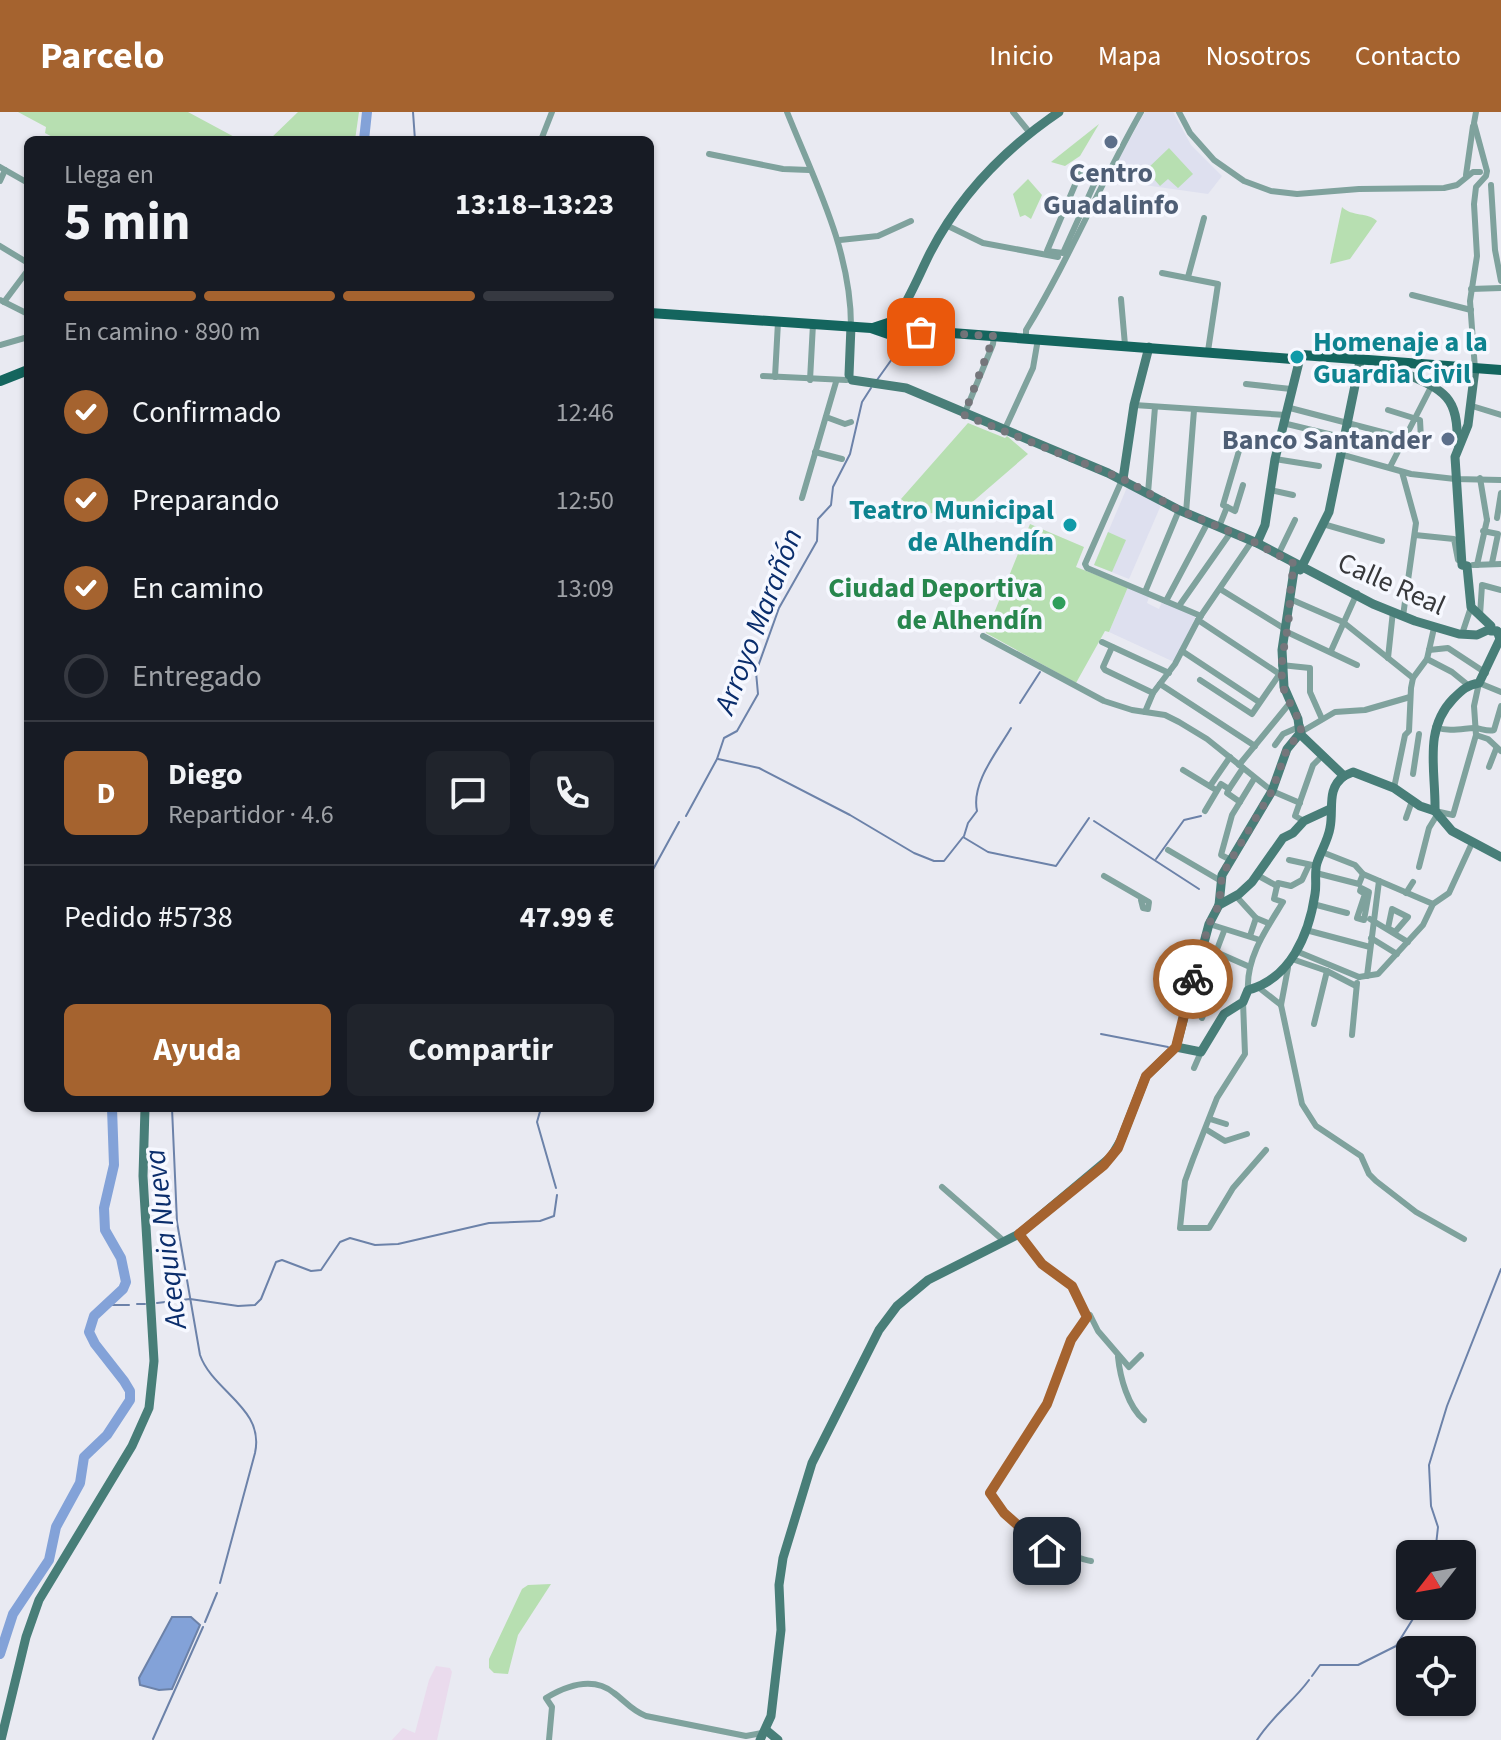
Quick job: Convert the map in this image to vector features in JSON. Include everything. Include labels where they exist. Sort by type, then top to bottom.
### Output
[{"type":"main road","points":[[654,313],[871,328],[899,326],[925,331],[1297,359],[1475,365],[1501,370]]},
{"type":"main road","points":[[0,381],[24,372]]},
{"type":"street","points":[[543,136],[552,112]]},
{"type":"street","points":[[787,112],[840,240],[851,299],[846,379],[826,417],[802,498]]},
{"type":"street","points":[[1013,112],[1030,133]]},
{"type":"street","points":[[899,326],[905,305],[946,225],[991,168],[1059,112]]},
{"type":"street","points":[[1026,338],[1026,330],[1141,112]]},
{"type":"street","points":[[1179,112],[1201,148],[1226,170],[1258,186],[1297,194],[1452,187],[1485,164],[1474,123]]},
{"type":"street","points":[[1456,450],[1468,425],[1475,365],[1471,289],[1477,256],[1474,194],[1476,112]]},
{"type":"street","points":[[709,154],[783,169],[809,170]]},
{"type":"street","points":[[0,181],[2,168],[24,181]]},
{"type":"street","points":[[1474,172],[1491,185],[1501,187]]},
{"type":"street","points":[[1080,173],[1096,180],[1063,253],[1047,251],[1080,173]]},
{"type":"street","points":[[1491,185],[1495,250],[1501,281]]},
{"type":"street","points":[[1188,277],[1204,218]]},
{"type":"street","points":[[840,240],[878,236],[911,221]]},
{"type":"street","points":[[946,225],[983,243],[1066,259]]},
{"type":"street","points":[[0,246],[24,261]]},
{"type":"street","points":[[1162,273],[1218,284],[1208,351]]},
{"type":"street","points":[[24,275],[2,301],[24,312]]},
{"type":"street","points":[[1471,289],[1501,288]]},
{"type":"street","points":[[1412,295],[1471,310]]},
{"type":"street","points":[[1121,299],[1125,345]]},
{"type":"street","points":[[775,377],[778,322]]},
{"type":"street","points":[[810,380],[813,324]]},
{"type":"street","points":[[964,415],[994,336]]},
{"type":"street","points":[[0,345],[24,338]]},
{"type":"street","points":[[1004,431],[1033,368],[1038,339]]},
{"type":"street","points":[[1149,347],[1134,405],[1123,479],[1085,564],[1087,568],[1179,606],[1280,670],[1310,668],[1310,692],[1322,719]]},
{"type":"street","points":[[1145,712],[1153,693],[1169,673],[1200,618],[1265,525],[1275,459],[1287,416],[1297,359]]},
{"type":"street","points":[[1200,680],[1252,714],[1280,670],[1291,583],[1329,512],[1360,361]]},
{"type":"street","points":[[1403,364],[1404,373],[1446,395],[1454,409],[1455,479],[1469,565],[1471,607],[1459,634],[1448,648]]},
{"type":"street","points":[[763,376],[846,379]]},
{"type":"street","name":"Calle Real","points":[[846,379],[906,388],[964,415],[1123,479],[1182,512],[1255,542],[1403,616],[1434,628],[1477,635],[1496,627]]},
{"type":"street","points":[[1246,384],[1291,389]]},
{"type":"street","points":[[1390,467],[1432,385]]},
{"type":"street","points":[[1134,405],[1287,416],[1349,424],[1421,439],[1421,423],[1415,418],[1388,410]]},
{"type":"street","points":[[1472,406],[1501,415]]},
{"type":"street","points":[[1148,493],[1155,407]]},
{"type":"street","points":[[1145,592],[1182,512],[1194,410]]},
{"type":"street","points":[[1287,416],[1346,438]]},
{"type":"street","points":[[826,417],[845,424],[851,422]]},
{"type":"street","points":[[1241,444],[1223,505],[1238,512],[1243,485]]},
{"type":"street","points":[[815,452],[842,459]]},
{"type":"street","points":[[1343,455],[1402,472],[1455,479],[1501,480]]},
{"type":"street","points":[[1275,459],[1319,466]]},
{"type":"street","points":[[1402,472],[1416,523],[1403,616]]},
{"type":"street","points":[[1469,565],[1475,561],[1487,520],[1480,478]]},
{"type":"street","points":[[1270,490],[1293,495]]},
{"type":"street","points":[[1487,520],[1499,518],[1501,493]]},
{"type":"street","points":[[1219,527],[1227,507]]},
{"type":"street","points":[[1278,555],[1295,520]]},
{"type":"street","points":[[1166,601],[1208,522]]},
{"type":"street","points":[[1323,524],[1382,541]]},
{"type":"street","points":[[1483,531],[1498,534],[1492,563]]},
{"type":"street","points":[[1179,606],[1231,532]]},
{"type":"street","points":[[1415,535],[1454,539],[1458,561],[1469,565],[1501,564]]},
{"type":"street","points":[[1480,615],[1482,585],[1501,590]]},
{"type":"street","points":[[1220,589],[1287,631],[1357,665]]},
{"type":"street","points":[[1331,651],[1357,593]]},
{"type":"street","points":[[1290,599],[1343,622],[1413,678]]},
{"type":"street","points":[[1419,867],[1436,813],[1434,732],[1440,713],[1486,673],[1500,639],[1496,627],[1471,607]]},
{"type":"street","points":[[1388,658],[1393,611]]},
{"type":"street","points":[[1394,788],[1405,735],[1409,731],[1413,678],[1427,659],[1434,628]]},
{"type":"street","points":[[983,636],[1104,701],[1165,715],[1179,722],[1230,757],[1255,780],[1300,803]]},
{"type":"street","points":[[1102,642],[1169,673]]},
{"type":"street","points":[[1112,647],[1103,667],[1105,670],[1153,693]]},
{"type":"street","points":[[1429,650],[1448,648],[1486,673]]},
{"type":"street","points":[[1182,651],[1259,702]]},
{"type":"street","points":[[1427,659],[1474,684],[1501,692]]},
{"type":"street","points":[[1280,670],[1289,704],[1301,729],[1319,755],[1331,761],[1344,776]]},
{"type":"street","points":[[1160,684],[1255,746]]},
{"type":"street","points":[[1253,989],[1250,967],[1268,923],[1283,902],[1274,899],[1278,883],[1291,886],[1302,880],[1314,871],[1324,854],[1330,830],[1330,809],[1338,781],[1353,772],[1364,782],[1394,788],[1436,813],[1453,815],[1476,731],[1474,684]]},
{"type":"street","points":[[1275,745],[1283,734],[1301,729],[1335,712],[1365,710],[1410,697]]},
{"type":"street","points":[[1238,805],[1227,793],[1229,789],[1255,746],[1289,704]]},
{"type":"street","points":[[1490,734],[1501,706]]},
{"type":"street","points":[[751,1737],[781,1630],[780,1571],[812,1463],[870,1345],[897,1306],[928,1280],[1019,1234],[1111,1157],[1121,1140],[1146,1076],[1176,1047],[1209,924],[1219,905],[1221,881],[1272,791],[1287,749],[1301,729]]},
{"type":"street","points":[[1409,731],[1419,734],[1447,731],[1490,734],[1499,750],[1489,767]]},
{"type":"street","points":[[1413,774],[1419,734]]},
{"type":"street","points":[[1304,821],[1295,816],[1319,755]]},
{"type":"street","points":[[1205,811],[1213,788],[1230,757]]},
{"type":"street","points":[[1399,761],[1409,764]]},
{"type":"street","points":[[1183,770],[1213,788]]},
{"type":"street","points":[[1231,860],[1221,855],[1238,805],[1261,773]]},
{"type":"street","points":[[1213,788],[1221,784],[1229,789]]},
{"type":"street","points":[[1406,818],[1412,801]]},
{"type":"street","points":[[1219,905],[1236,896],[1257,875],[1274,847],[1304,821],[1330,809]]},
{"type":"street","points":[[1436,813],[1452,831],[1501,857]]},
{"type":"street","points":[[1292,959],[1363,976],[1375,976],[1426,922],[1433,904],[1449,893],[1472,843]]},
{"type":"street","points":[[1168,850],[1221,881]]},
{"type":"street","points":[[1324,854],[1355,865],[1363,874],[1433,904]]},
{"type":"street","points":[[1289,860],[1298,863],[1299,860],[1314,871],[1359,884],[1363,874]]},
{"type":"street","points":[[1314,871],[1313,904],[1306,930],[1292,959],[1281,1005],[1307,1114],[1325,1133],[1361,1156],[1376,1181],[1429,1220],[1464,1239]]},
{"type":"street","points":[[1257,875],[1277,886]]},
{"type":"street","points":[[1104,876],[1141,900]]},
{"type":"street","points":[[1363,917],[1376,901],[1379,881]]},
{"type":"street","points":[[1406,893],[1413,882]]},
{"type":"street","points":[[1236,896],[1256,918],[1268,923]]},
{"type":"street","points":[[1376,901],[1426,922]]},
{"type":"street","points":[[1313,904],[1347,913]]},
{"type":"street","points":[[1363,917],[1408,942]]},
{"type":"street","points":[[1352,1035],[1356,986],[1363,976],[1370,942],[1363,917]]},
{"type":"street","points":[[1250,936],[1256,918]]},
{"type":"street","points":[[1209,924],[1260,940]]},
{"type":"street","points":[[1306,930],[1370,942],[1396,955]]},
{"type":"street","points":[[1216,952],[1224,931]]},
{"type":"street","points":[[1200,956],[1216,952],[1250,967]]},
{"type":"street","points":[[1292,959],[1327,971],[1356,986]]},
{"type":"street","points":[[1194,1068],[1224,1014],[1243,1002],[1253,989],[1292,959]]},
{"type":"street","points":[[1314,1024],[1327,971]]},
{"type":"street","points":[[1194,978],[1221,986],[1218,995]]},
{"type":"street","points":[[1253,989],[1281,1005]]},
{"type":"street","points":[[1243,1002],[1245,1054],[1217,1098],[1185,1181],[1180,1228],[1209,1228],[1233,1188],[1266,1150]]},
{"type":"street","points":[[1187,1006],[1206,1009],[1202,1018]]},
{"type":"street","points":[[1176,1047],[1201,1052]]},
{"type":"street","points":[[1,1740],[26,1637],[39,1600],[132,1446],[149,1408],[154,1361],[143,1176],[145,1112]]},
{"type":"street","points":[[1210,1119],[1226,1124]]},
{"type":"street","points":[[1207,1130],[1225,1141],[1247,1134]]},
{"type":"street","points":[[942,1187],[1006,1242]]},
{"type":"street","points":[[1019,1234],[1042,1264],[1072,1286],[1087,1317]]},
{"type":"street","points":[[1087,1317],[1090,1315],[1098,1331],[1129,1367],[1141,1355]]},
{"type":"street","points":[[1087,1317],[1071,1340],[1047,1404],[990,1493],[1004,1513],[1036,1544],[1047,1551],[1055,1550],[1091,1561]]},
{"type":"street","points":[[1118,1357],[1127,1392],[1137,1414],[1144,1420]]},
{"type":"street","points":[[549,1740],[553,1717],[552,1707],[546,1698],[578,1683],[607,1688],[646,1716],[778,1740]]},
{"type":"shaded area","points":[[1145,112],[1173,112],[1191,145],[1222,176],[1208,194],[1144,185],[1112,171]]},
{"type":"shaded area","points":[[1128,485],[1161,505],[1129,579],[1094,565]]},
{"type":"shaded area","points":[[1128,587],[1149,597],[1147,603],[1159,609],[1162,602],[1196,616],[1174,662],[1109,632]]},
{"type":"shaded area","points":[[436,1666],[450,1668],[452,1672],[437,1740],[392,1740],[403,1728],[415,1733],[429,1680]]},
{"type":"green space","points":[[18,112],[188,112],[233,136],[51,136],[45,133],[46,127]]},
{"type":"green space","points":[[298,112],[359,112],[356,136],[273,136]]},
{"type":"green space","points":[[1099,124],[1080,156],[1065,166],[1051,162]]},
{"type":"green space","points":[[1169,148],[1193,174],[1178,188],[1168,179],[1160,186],[1146,170]]},
{"type":"green space","points":[[1028,179],[1042,195],[1031,219],[1025,215],[1020,217],[1013,194]]},
{"type":"green space","points":[[1342,207],[1377,221],[1350,259],[1330,264]]},
{"type":"green space","points":[[968,423],[1005,438],[1007,436],[1028,454],[962,511],[919,514],[901,499]]},
{"type":"green space","name":"Ciudad Deportiva de Alhendín","points":[[1030,524],[1084,547],[1076,567],[1128,587],[1109,632],[1105,631],[1076,683],[986,633]]},
{"type":"green space","points":[[1108,532],[1126,540],[1112,572],[1094,565]]},
{"type":"green space","points":[[551,1584],[518,1635],[508,1674],[494,1673],[489,1668],[489,1659],[522,1589],[528,1585]]},
{"type":"water","points":[[172,1617],[191,1617],[200,1625],[172,1689],[159,1690],[140,1685],[139,1678]]},
{"type":"waterway","points":[[364,136],[367,112]]},
{"type":"waterway","name":"Acequia Nueva","points":[[413,112],[415,136]]},
{"type":"waterway","name":"Arroyo Marañón","points":[[877,380],[897,352],[913,338]]},
{"type":"waterway","name":"Arroyo Marañón","points":[[686,816],[717,759],[724,738],[737,731],[758,694],[756,672],[779,608],[817,541],[818,519],[831,505],[833,487],[850,454],[862,402],[871,388]]},
{"type":"waterway","points":[[1020,703],[1040,672]]},
{"type":"waterway","points":[[964,836],[968,823],[977,811],[981,779],[1011,728]]},
{"type":"waterway","points":[[718,759],[759,768],[934,861],[944,861],[963,837],[988,852],[1056,866],[1089,818]]},
{"type":"waterway","points":[[1156,859],[1184,820],[1201,816]]},
{"type":"waterway","points":[[1094,821],[1199,889]]},
{"type":"waterway","name":"Arroyo Marañón","points":[[654,868],[679,822]]},
{"type":"waterway","points":[[1101,1034],[1168,1047]]},
{"type":"waterway","points":[[0,1654],[13,1614],[49,1560],[56,1527],[80,1483],[84,1457],[107,1435],[130,1400],[130,1391],[124,1381],[89,1332],[94,1316],[123,1289],[126,1282],[121,1258],[105,1230],[104,1208],[114,1165],[112,1112]]},
{"type":"waterway","name":"Acequia Nueva","points":[[172,1112],[177,1222],[200,1355],[215,1380],[245,1412],[256,1437],[255,1453],[220,1583]]},
{"type":"waterway","name":"Arroyo Marañón","points":[[540,1112],[537,1122],[556,1188]]},
{"type":"waterway","name":"Arroyo Marañón","points":[[157,1303],[190,1299],[238,1306],[255,1305],[261,1299],[276,1262],[282,1260],[311,1271],[321,1270],[340,1242],[350,1238],[375,1245],[398,1244],[489,1223],[540,1221],[554,1216],[557,1195]]},
{"type":"waterway","points":[[1437,1540],[1438,1527],[1431,1506],[1429,1465],[1447,1406],[1501,1269]]},
{"type":"waterway","name":"Arroyo Marañón","points":[[137,1304],[145,1304]]},
{"type":"waterway","name":"Arroyo Marañón","points":[[106,1305],[129,1305]]},
{"type":"waterway","name":"Acequia Nueva","points":[[205,1622],[217,1593]]},
{"type":"waterway","points":[[1312,1676],[1320,1665],[1358,1665],[1396,1646],[1412,1620]]},
{"type":"waterway","name":"Acequia Nueva","points":[[153,1739],[203,1627]]},
{"type":"waterway","points":[[1257,1740],[1309,1680]]},
{"type":"way so far","points":[[921,332],[994,336],[964,415],[1123,479],[1179,510],[1252,541],[1295,564],[1281,665],[1289,704],[1301,732],[1287,749],[1272,791],[1222,875],[1219,905],[1209,924],[1193,979]]},
{"type":"place","name":"Centro Guadalinfo","points":[[1111,142]]},
{"type":"place","name":"Homenaje a la Guardia Civil","points":[[1297,357]]},
{"type":"place","name":"Banco Santander","points":[[1448,439]]},
{"type":"place","name":"Teatro Municipal de Alhendín","points":[[1070,525]]},
{"type":"place","name":"Ciudad Deportiva de Alhendín","points":[[1059,603]]},
{"type":"route","points":[[1047,1551],[1004,1513],[990,1493],[1047,1404],[1071,1340],[1087,1317],[1072,1286],[1042,1264],[1019,1234],[1104,1165],[1118,1148],[1146,1076],[1176,1047],[1180,1038],[1193,979]]}]
